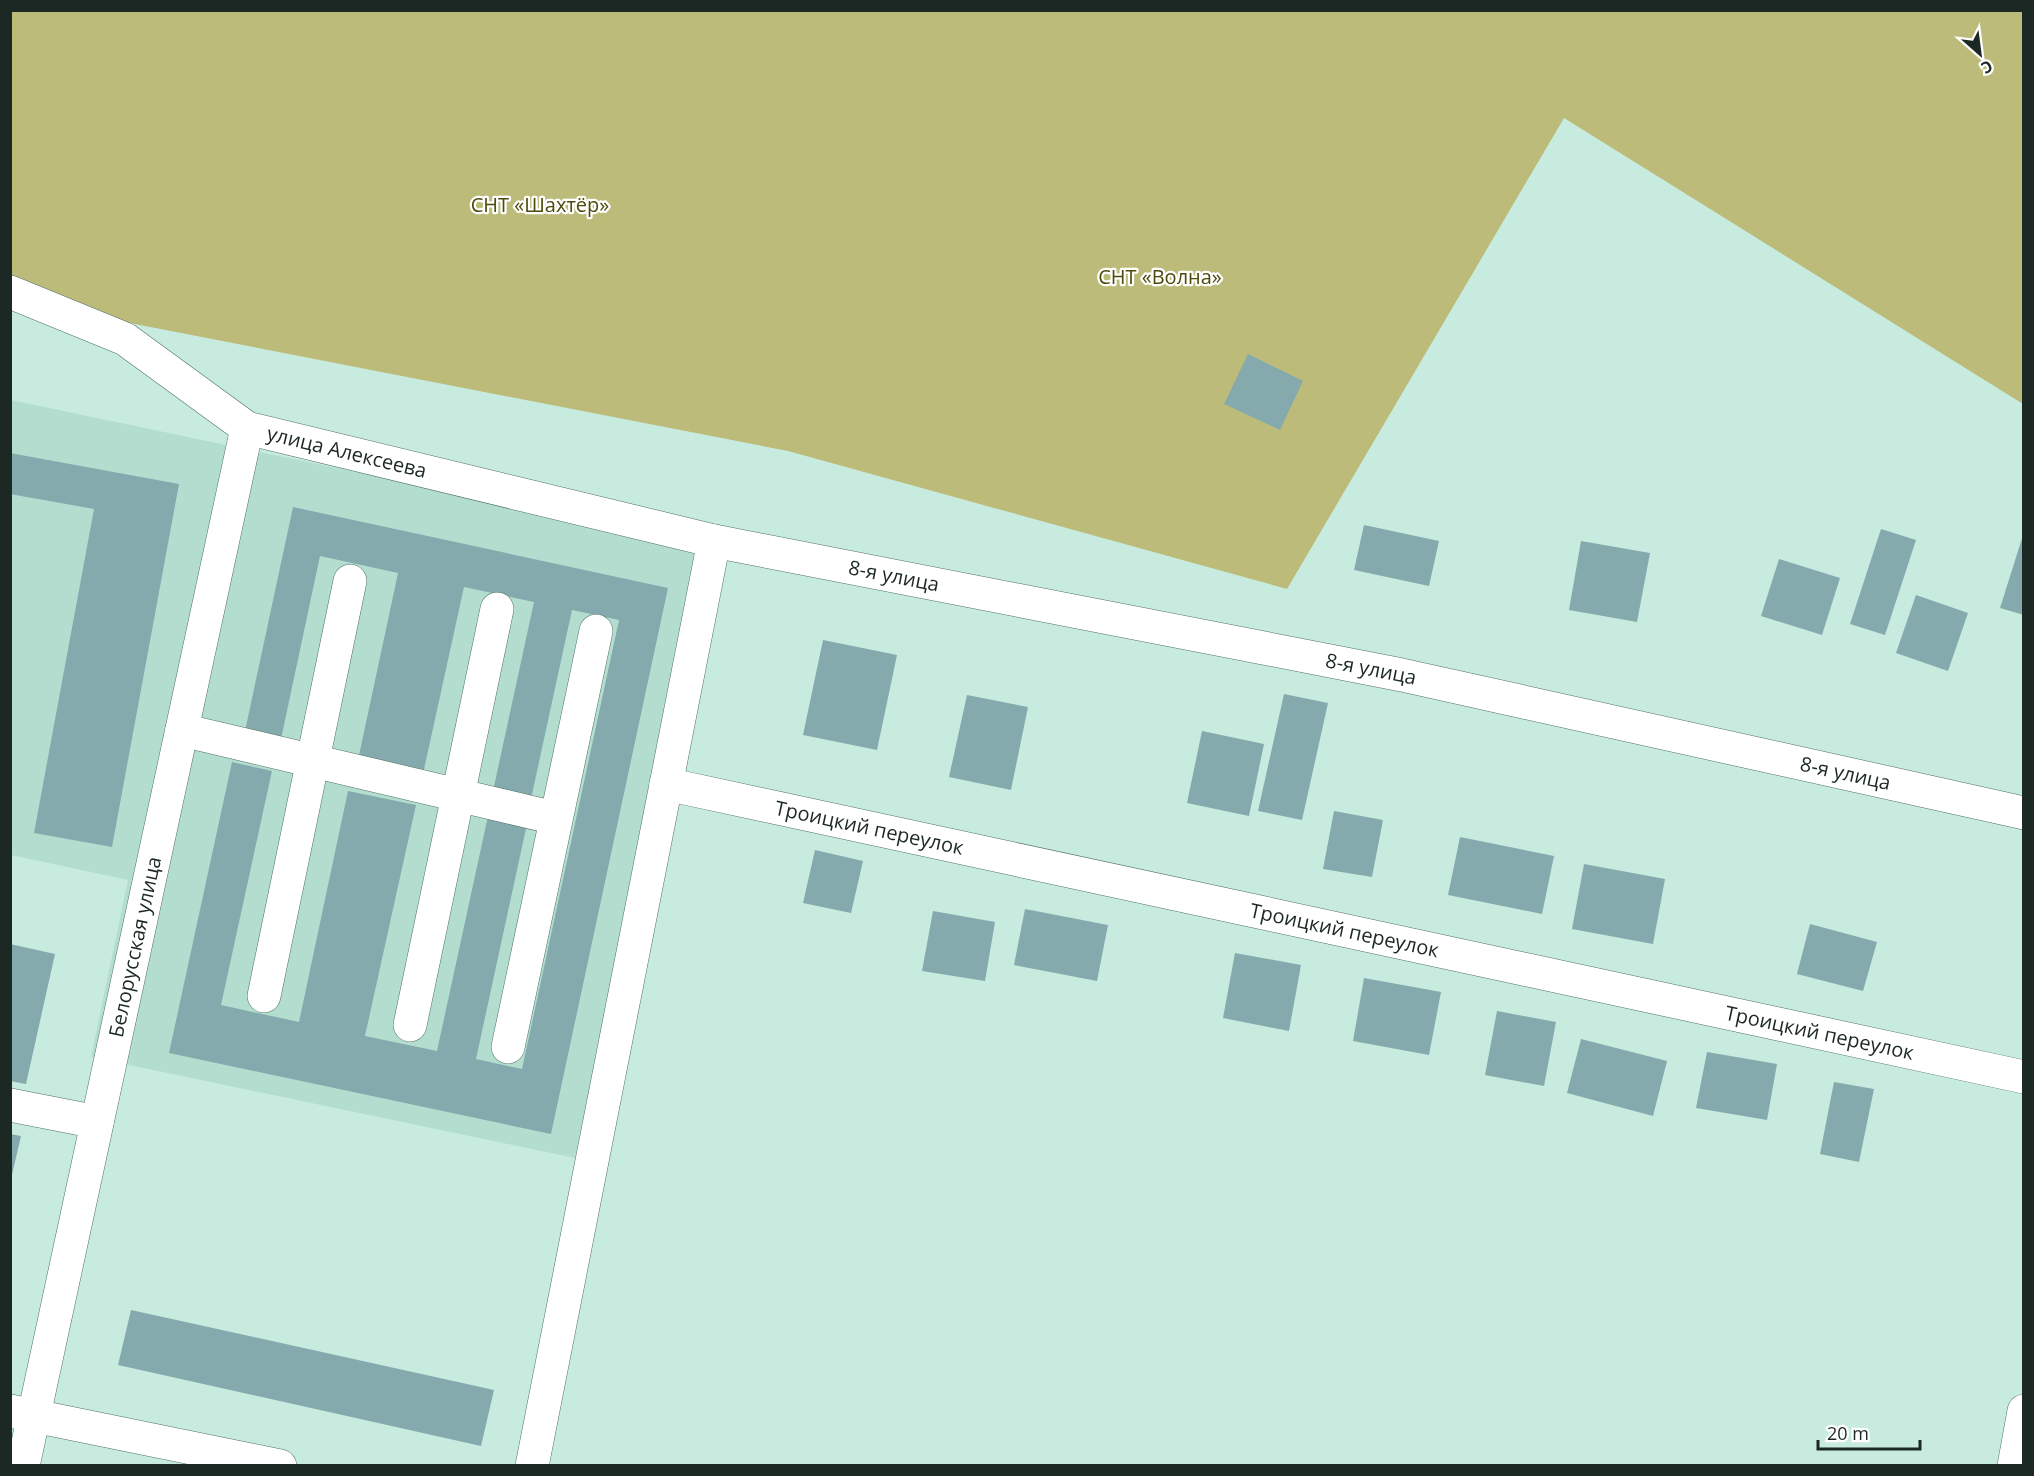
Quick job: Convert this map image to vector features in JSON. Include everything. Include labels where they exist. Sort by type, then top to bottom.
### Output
[{"type":"street","name":"улица Алексеева","points":[[10,292],[125,339],[247,428],[714,541]]},
{"type":"street","name":"Белорусская улица","points":[[23,1466],[22,1413],[97,1122],[247,428]]},
{"type":"street","points":[[532,1466],[714,541]]},
{"type":"street","name":"8-я улица","points":[[714,541],[1402,675],[2024,813]]},
{"type":"street","points":[[264,996],[350,581]]},
{"type":"street","points":[[410,1025],[496,609]]},
{"type":"street","points":[[508,1047],[596,631]]},
{"type":"street","points":[[182,730],[555,818]]},
{"type":"street","name":"Троицкий переулок","points":[[666,784],[2024,1077]]},
{"type":"street","points":[[10,1105],[97,1122]]},
{"type":"street","points":[[2014,1466],[2024,1412]]},
{"type":"street","points":[[22,1413],[280,1466]]},
{"type":"shaded area","points":[[11,400],[704,545],[575,1158],[91,1057],[128,880],[11,855]]},
{"type":"green space","name":"СНТ «Волна»","points":[[10,11],[2023,11],[2023,404],[1564,118],[1287,589],[788,451],[11,300]]},
{"type":"building","points":[[1248,354],[1303,381],[1280,430],[1224,404]]},
{"type":"building","points":[[10,453],[179,484],[112,847],[34,833],[94,509],[10,494]]},
{"type":"building","points":[[293,507],[668,588],[551,1134],[169,1053],[232,762],[272,771],[221,1005],[299,1022],[348,791],[416,805],[365,1036],[437,1051],[488,816],[527,824],[476,1059],[522,1069],[619,620],[572,610],[531,799],[493,791],[534,602],[464,587],[423,774],[358,760],[398,573],[320,556],[281,739],[245,731]]},
{"type":"building","points":[[1364,525],[1439,541],[1429,586],[1354,570]]},
{"type":"building","points":[[1881,529],[1916,540],[1885,635],[1850,624]]},
{"type":"building","points":[[2024,532],[2024,615],[2000,608]]},
{"type":"building","points":[[1581,541],[1650,553],[1637,622],[1569,610]]},
{"type":"building","points":[[1779,559],[1840,578],[1822,635],[1761,616]]},
{"type":"building","points":[[1916,595],[1968,613],[1948,671],[1896,653]]},
{"type":"building","points":[[823,640],[897,655],[877,750],[803,735]]},
{"type":"building","points":[[1284,694],[1328,703],[1302,820],[1258,811]]},
{"type":"building","points":[[967,695],[1028,707],[1011,790],[949,777]]},
{"type":"building","points":[[1202,731],[1264,744],[1249,816],[1187,803]]},
{"type":"building","points":[[1334,811],[1383,820],[1372,877],[1323,869]]},
{"type":"building","points":[[1460,837],[1554,856],[1542,914],[1448,895]]},
{"type":"building","points":[[815,850],[863,861],[851,913],[803,903]]},
{"type":"building","points":[[1584,864],[1665,879],[1653,944],[1572,929]]},
{"type":"building","points":[[1025,909],[1108,925],[1097,981],[1014,965]]},
{"type":"building","points":[[933,911],[995,922],[985,981],[922,971]]},
{"type":"building","points":[[1810,924],[1877,942],[1863,991],[1797,974]]},
{"type":"building","points":[[10,944],[55,954],[26,1084],[10,1081]]},
{"type":"building","points":[[1235,953],[1301,965],[1289,1031],[1223,1018]]},
{"type":"building","points":[[1364,978],[1441,992],[1429,1055],[1353,1041]]},
{"type":"building","points":[[1497,1011],[1556,1022],[1544,1086],[1485,1075]]},
{"type":"building","points":[[1581,1039],[1667,1061],[1653,1116],[1567,1093]]},
{"type":"building","points":[[1707,1052],[1777,1064],[1767,1120],[1696,1108]]},
{"type":"building","points":[[1834,1082],[1874,1089],[1859,1162],[1820,1154]]},
{"type":"building","points":[[10,1134],[21,1136],[11,1179],[10,1179]]},
{"type":"building","points":[[131,1310],[494,1390],[481,1446],[118,1365]]},
{"type":"park label","name":"СНТ «Шахтёр»","points":[[540,205]]}]
